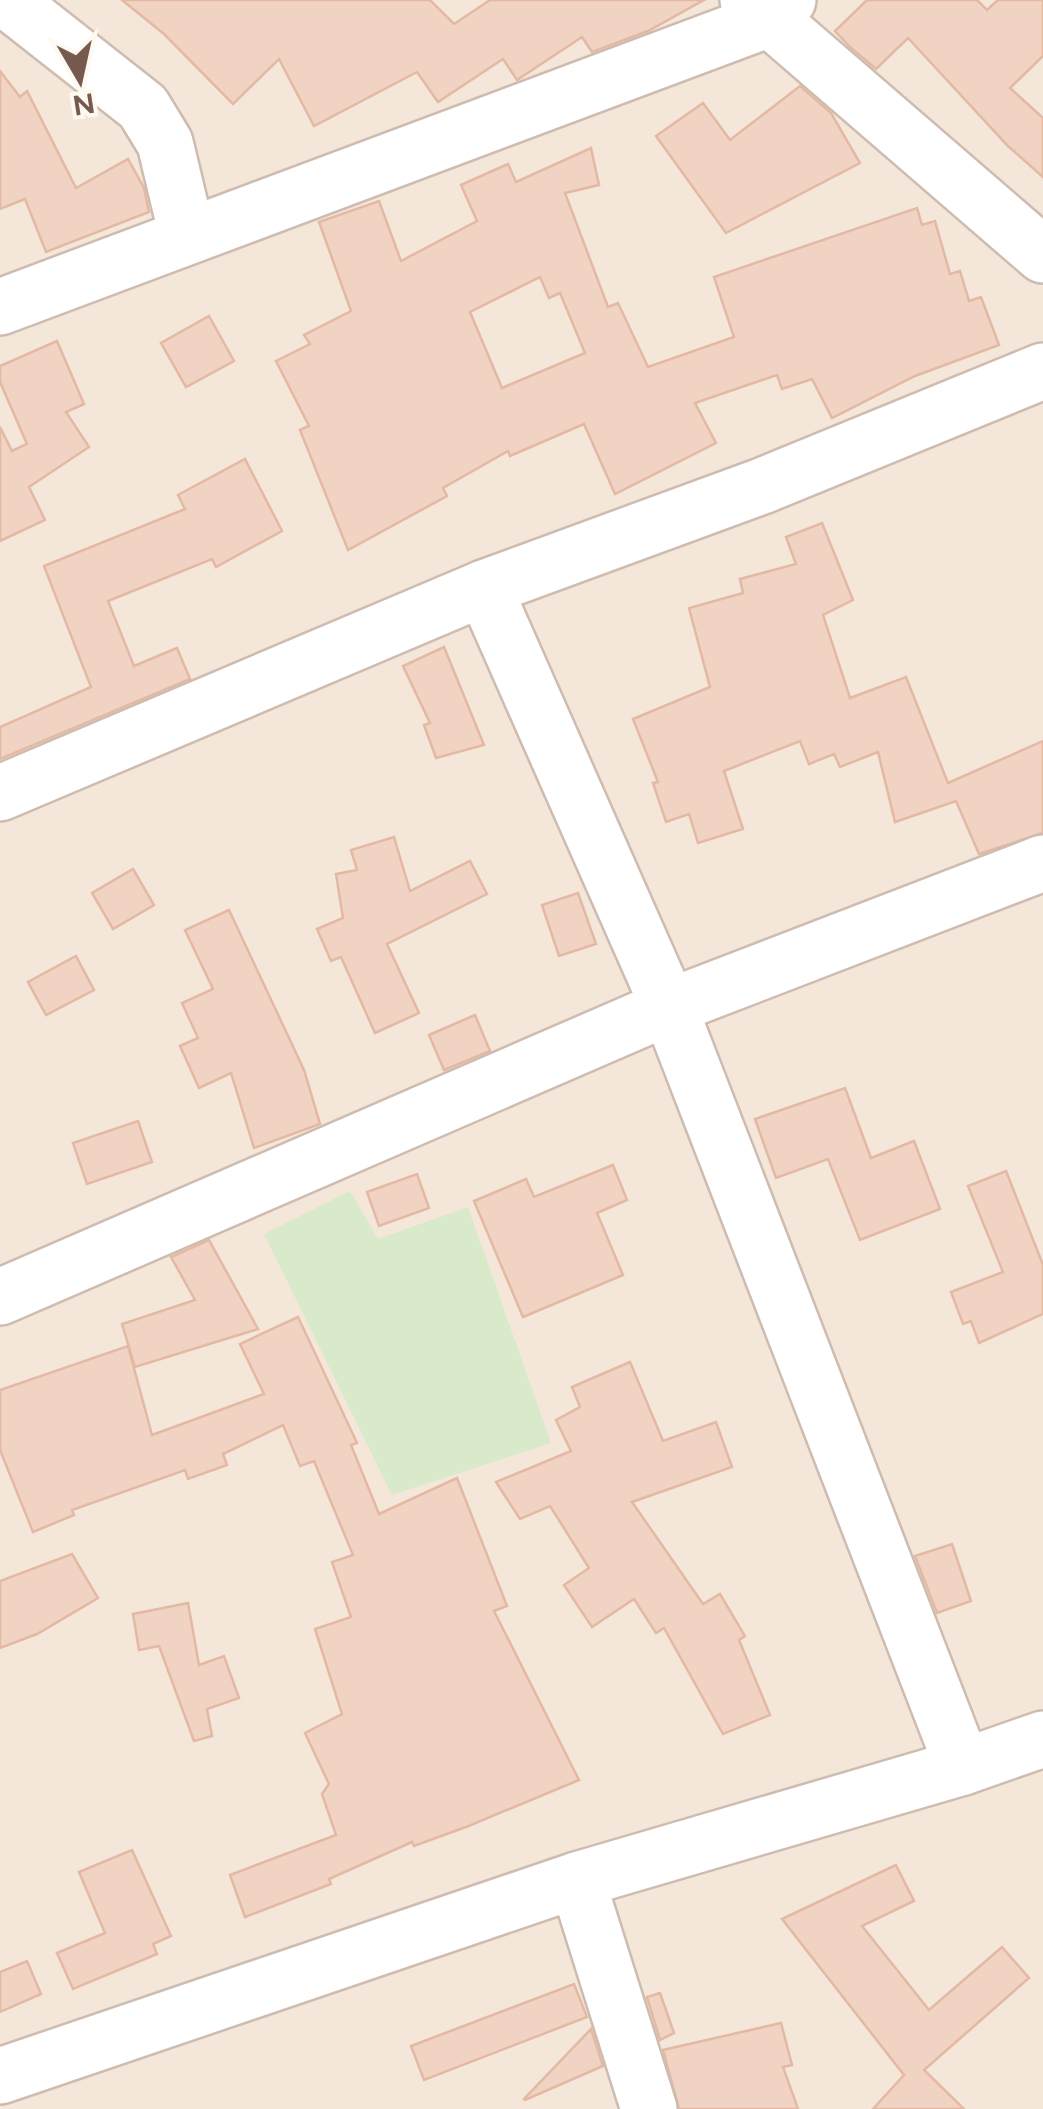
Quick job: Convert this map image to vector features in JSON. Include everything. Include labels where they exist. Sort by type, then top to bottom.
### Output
[{"type":"street","points":[[7,0],[142,107],[165,143],[187,235]]},
{"type":"street","points":[[0,307],[768,6],[1043,255]]},
{"type":"street","points":[[0,794],[484,588],[762,486],[1043,371]]},
{"type":"street","points":[[484,588],[669,1007],[963,1767]]},
{"type":"street","points":[[0,1297],[669,1007],[1043,862]]},
{"type":"street","points":[[0,2076],[577,1880],[963,1767],[1043,1739]]},
{"type":"street","points":[[577,1880],[649,2109]]},
{"type":"shaded area","points":[[0,0],[1043,0],[1043,2109],[0,2109]]},
{"type":"green space","points":[[350,1191],[378,1239],[468,1207],[551,1443],[392,1495],[264,1234]]},
{"type":"building","points":[[122,0],[430,0],[454,24],[490,0],[704,0],[648,31],[592,52],[582,37],[517,80],[503,59],[438,102],[417,72],[314,126],[279,59],[233,104],[164,34]]},
{"type":"building","points":[[867,0],[977,0],[987,10],[998,0],[1043,0],[1043,56],[1010,88],[1043,118],[1043,177],[1008,146],[908,38],[876,69],[850,47],[835,31]]},
{"type":"building","points":[[0,71],[20,97],[27,91],[76,188],[128,159],[144,188],[149,212],[46,252],[25,199],[0,209]]},
{"type":"building","points":[[800,86],[831,113],[860,163],[726,233],[656,136],[703,103],[730,140]]},
{"type":"building","points":[[591,148],[599,185],[565,193],[608,307],[618,303],[648,367],[734,337],[714,277],[917,208],[922,225],[935,221],[950,274],[960,271],[969,301],[981,297],[999,345],[915,376],[832,418],[812,379],[782,389],[777,375],[695,403],[716,443],[615,494],[584,424],[510,456],[508,451],[443,488],[447,496],[348,550],[300,430],[309,426],[276,361],[310,344],[304,335],[351,311],[319,222],[379,201],[401,261],[477,221],[461,185],[508,164],[516,182]],"holes":[[[540,277],[549,298],[560,293],[585,353],[502,388],[470,312]]]},
{"type":"building","points":[[209,316],[234,361],[186,387],[161,343]]},
{"type":"building","points":[[57,341],[84,404],[66,412],[89,447],[29,487],[45,520],[0,541],[0,427],[12,451],[27,444],[0,382],[0,366]]},
{"type":"building","points":[[245,459],[282,531],[216,567],[212,559],[108,601],[134,666],[177,648],[190,679],[0,759],[0,727],[91,687],[44,566],[185,509],[178,495]]},
{"type":"building","points":[[822,523],[853,600],[823,615],[850,698],[906,677],[948,783],[1043,741],[1043,833],[979,854],[956,801],[895,822],[878,752],[840,767],[834,754],[809,764],[800,741],[724,771],[743,829],[698,843],[689,814],[666,822],[653,783],[658,782],[633,719],[710,687],[689,608],[743,593],[740,579],[796,564],[786,537]]},
{"type":"building","points":[[444,647],[484,745],[436,758],[424,725],[430,723],[403,666]]},
{"type":"building","points":[[394,837],[410,891],[470,861],[487,894],[387,944],[419,1013],[375,1033],[341,957],[331,961],[317,929],[343,918],[336,874],[357,870],[351,850]]},
{"type":"building","points":[[133,869],[154,905],[113,929],[92,893]]},
{"type":"building","points":[[578,893],[596,944],[559,956],[542,905]]},
{"type":"building","points":[[229,910],[304,1070],[320,1124],[254,1148],[231,1073],[199,1088],[180,1046],[198,1038],[182,1003],[213,989],[185,930]]},
{"type":"building","points":[[76,956],[94,990],[46,1015],[28,982]]},
{"type":"building","points":[[475,1015],[490,1051],[444,1070],[429,1035]]},
{"type":"building","points":[[845,1088],[871,1158],[914,1141],[940,1209],[860,1240],[828,1159],[776,1178],[755,1119]]},
{"type":"building","points":[[138,1121],[152,1162],[87,1184],[73,1143]]},
{"type":"building","points":[[613,1165],[627,1200],[597,1213],[623,1275],[523,1317],[474,1201],[526,1179],[534,1197]]},
{"type":"building","points":[[1006,1171],[1043,1265],[1043,1314],[979,1343],[971,1321],[963,1324],[951,1292],[1003,1272],[968,1186]]},
{"type":"building","points":[[417,1174],[429,1208],[379,1226],[367,1192]]},
{"type":"building","points":[[209,1240],[258,1329],[135,1367],[122,1324],[195,1300],[171,1257]]},
{"type":"building","points":[[298,1317],[357,1443],[351,1445],[379,1514],[457,1478],[507,1606],[494,1611],[579,1780],[466,1827],[414,1846],[412,1842],[329,1879],[331,1884],[245,1917],[230,1875],[336,1835],[322,1794],[329,1784],[305,1733],[342,1714],[315,1629],[351,1617],[332,1562],[353,1555],[314,1461],[300,1466],[283,1425],[223,1454],[227,1465],[188,1479],[185,1470],[72,1510],[74,1515],[33,1532],[0,1450],[0,1390],[128,1346],[152,1435],[264,1394],[240,1344]]},
{"type":"building","points":[[630,1362],[663,1441],[716,1422],[732,1467],[632,1502],[703,1604],[720,1594],[745,1636],[739,1640],[770,1715],[723,1734],[664,1628],[656,1633],[634,1599],[592,1627],[564,1585],[589,1568],[550,1506],[520,1519],[496,1482],[571,1451],[556,1420],[580,1407],[572,1387]]},
{"type":"building","points":[[952,1544],[971,1601],[937,1613],[915,1556]]},
{"type":"building","points":[[72,1554],[98,1598],[37,1634],[0,1648],[0,1581]]},
{"type":"building","points":[[188,1603],[199,1665],[224,1656],[239,1698],[207,1709],[212,1736],[194,1741],[159,1646],[139,1650],[133,1614]]},
{"type":"building","points":[[132,1850],[171,1936],[153,1944],[157,1954],[73,1989],[57,1953],[105,1933],[79,1872]]},
{"type":"building","points":[[896,1865],[914,1901],[862,1926],[929,2010],[1002,1947],[1029,1978],[924,2070],[964,2109],[873,2109],[904,2075],[782,1919]]},
{"type":"building","points":[[27,1961],[41,1994],[0,2012],[0,1972]]},
{"type":"building","points":[[574,1984],[587,2017],[424,2080],[411,2046]]},
{"type":"building","points":[[660,1993],[674,2033],[660,2040],[647,1997]]},
{"type":"building","points":[[781,2023],[792,2065],[783,2067],[798,2109],[679,2109],[663,2050]]},
{"type":"building","points":[[591,2029],[603,2066],[525,2100],[524,2099]]}]
